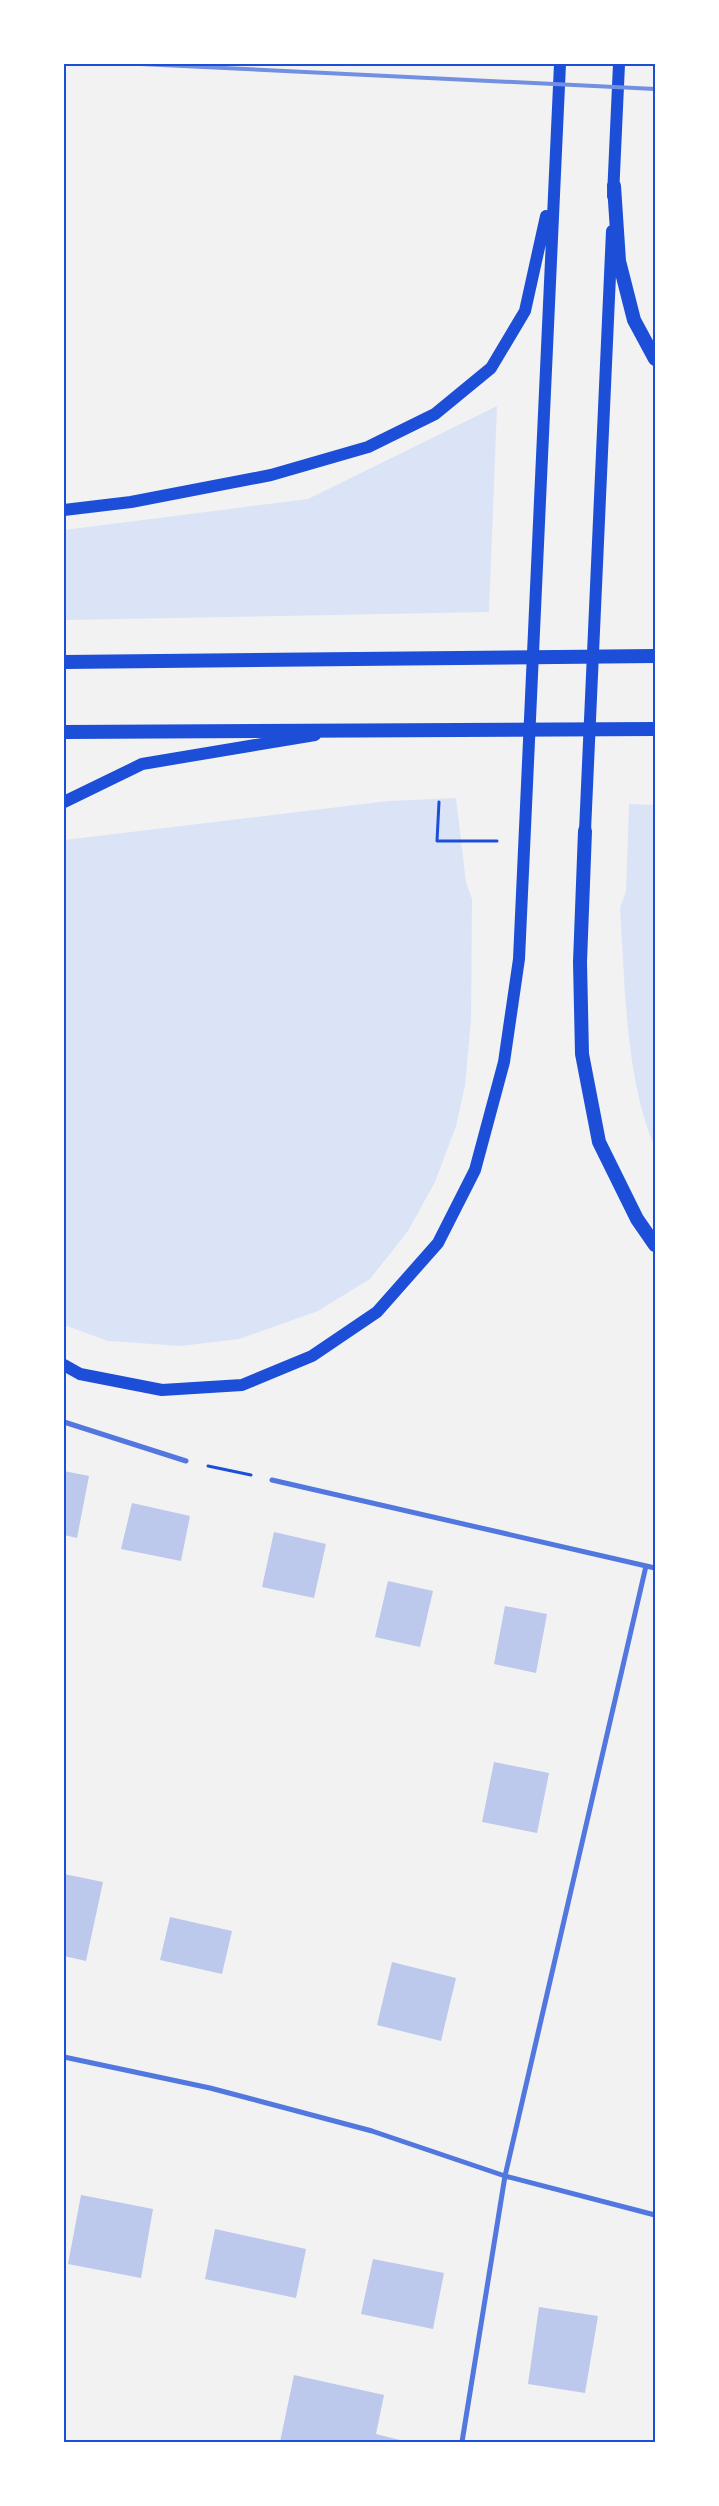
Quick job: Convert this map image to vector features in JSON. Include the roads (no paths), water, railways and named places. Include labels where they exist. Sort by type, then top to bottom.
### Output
[{"type":"highway","points":[[614,186],[619,261],[634,320],[655,358]]},
{"type":"highway","points":[[64,662],[655,656]]},
{"type":"highway","points":[[64,732],[333,732],[655,728]]},
{"type":"highway","points":[[620,729],[655,733]]},
{"type":"highway","points":[[586,831],[580,962],[582,1054],[599,1142],[638,1219],[655,1245]]},
{"type":"main road","points":[[64,1365],[80,1374],[162,1390],[242,1385],[312,1356],[377,1312],[438,1243],[475,1170],[504,1062],[519,959],[553,182],[560,64]]},
{"type":"main road","points":[[586,831],[620,64]]},
{"type":"main road","points":[[64,510],[131,502],[271,475],[368,447],[435,414],[491,368],[525,311],[553,182]]},
{"type":"main road","points":[[64,802],[142,764],[333,732]]},
{"type":"street","points":[[64,1422],[186,1461]]},
{"type":"street","points":[[272,1480],[655,1568]]},
{"type":"street","points":[[462,2442],[505,2176],[646,1566]]},
{"type":"street","points":[[64,2057],[210,2088],[353,2126],[505,2176],[655,2215]]},
{"type":"railway","points":[[141,64],[655,89]]}]
